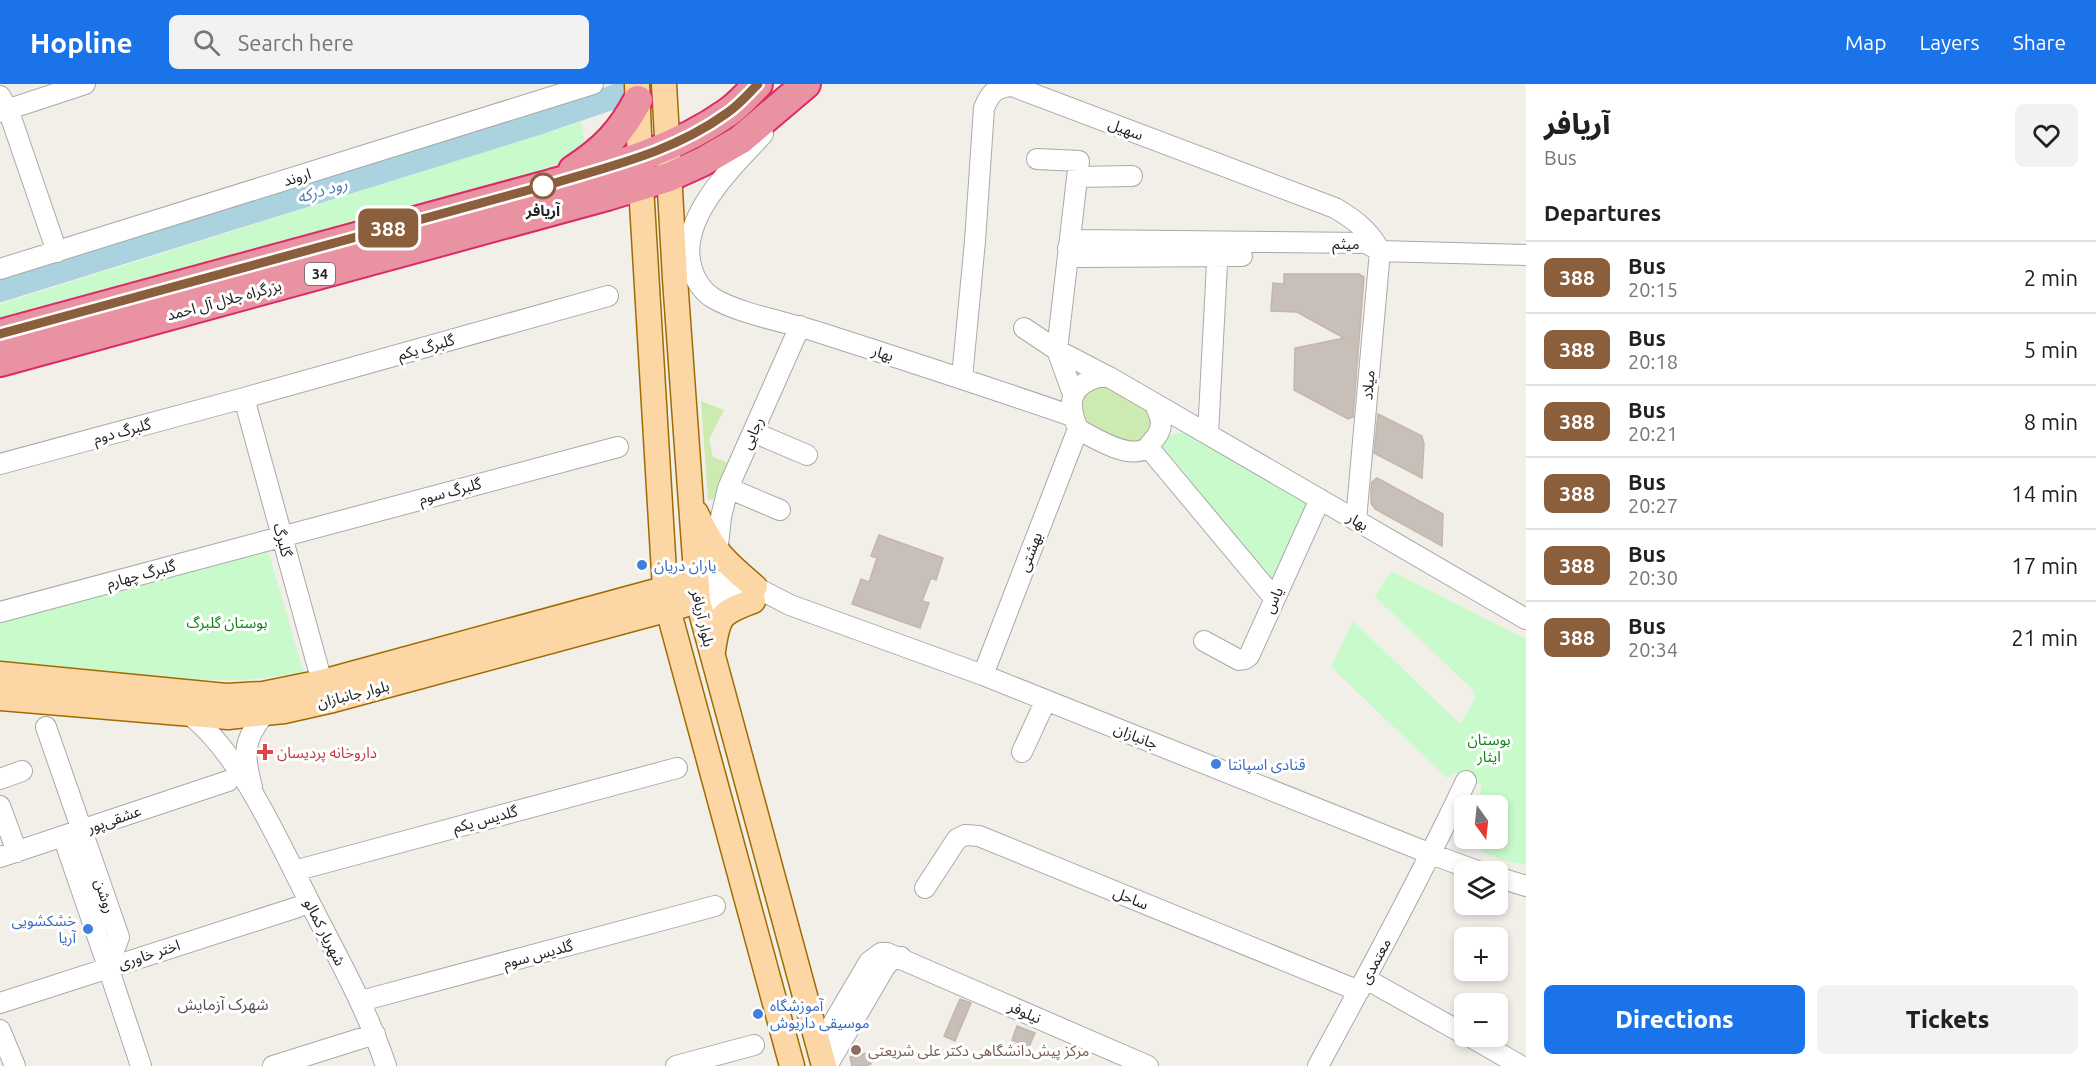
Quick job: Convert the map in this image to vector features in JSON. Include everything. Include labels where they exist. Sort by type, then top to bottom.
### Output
[{"type":"highway","name":"بزرگراه جلال آل احمد","points":[[0,334],[640,158],[667,148],[729,112],[758,84]]},
{"type":"highway","name":"بزرگراه جلال آل احمد","points":[[0,362],[669,177],[702,162],[740,140],[804,86]]},
{"type":"highway","points":[[551,184],[606,146],[651,91]]},
{"type":"main road","name":"بلوار آریافر","points":[[651,91],[667,148],[692,501],[696,591],[712,657],[823,1060]]},
{"type":"main road","name":"بلوار آریافر","points":[[651,91],[640,158],[667,599],[792,1066]]},
{"type":"main road","points":[[692,501],[713,548],[754,594],[731,609],[721,619],[712,657]]},
{"type":"main road","name":"بلوار جانبازان","points":[[0,674],[264,714],[333,700],[696,591]]},
{"type":"main road","name":"بلوار جانبازان","points":[[0,698],[189,714],[227,707],[263,694],[322,682],[667,599]]},
{"type":"street","points":[[57,252],[3,106],[85,84]]},
{"type":"street","name":"اروند","points":[[0,269],[593,84]]},
{"type":"street","name":"بهار","points":[[804,86],[721,179],[701,210],[691,234],[689,249],[692,270],[699,284],[710,296],[728,306],[800,326],[962,378],[1075,423]]},
{"type":"street","name":"سهیل","points":[[962,378],[975,242],[984,108],[989,95],[1000,87],[1012,86],[1335,208],[1363,227],[1374,238],[1380,251]]},
{"type":"street","points":[[1037,159],[1078,169],[1132,176]]},
{"type":"street","points":[[1073,394],[1057,350],[1078,169]]},
{"type":"street","name":"میثم","points":[[1068,248],[1078,257],[1366,243],[1380,251]]},
{"type":"street","points":[[1208,434],[1218,249]]},
{"type":"street","points":[[1380,251],[1526,255]]},
{"type":"street","name":"میلاد","points":[[1356,520],[1380,251]]},
{"type":"street","name":"گلبرگ یکم","points":[[244,398],[608,296]]},
{"type":"street","name":"رجایی","points":[[718,545],[721,517],[728,488],[800,326]]},
{"type":"street","points":[[1024,328],[1057,350],[1108,377],[1154,403],[1160,415],[1160,431],[1148,447],[1138,451],[1123,451],[1075,423],[1071,403],[1073,394],[1080,385],[1089,380],[1108,377]]},
{"type":"street","name":"گلبرگ دوم","points":[[0,464],[244,398]]},
{"type":"street","name":"گلبرگ","points":[[244,398],[322,682]]},
{"type":"street","name":"بهار","points":[[1154,403],[1526,619]]},
{"type":"street","name":"بهشتی","points":[[983,675],[1075,423]]},
{"type":"street","points":[[1160,431],[1190,423]]},
{"type":"street","points":[[753,432],[807,455]]},
{"type":"street","name":"گلبرگ سوم","points":[[281,536],[618,447]]},
{"type":"street","points":[[1148,447],[1274,598]]},
{"type":"street","points":[[728,488],[780,510]]},
{"type":"street","name":"یاس","points":[[1204,641],[1239,660],[1249,656],[1320,499]]},
{"type":"street","name":"گلبرگ چهارم","points":[[0,612],[281,536]]},
{"type":"street","name":"جانبازان","points":[[696,591],[729,581],[754,594],[983,675],[1454,862]]},
{"type":"street","points":[[1022,752],[1046,700]]},
{"type":"street","points":[[189,714],[206,728],[223,749],[256,801]]},
{"type":"street","points":[[256,801],[248,768],[247,741],[251,731],[264,714]]},
{"type":"street","name":"روشن","points":[[46,727],[119,937],[108,967]]},
{"type":"street","name":"گلدیس یکم","points":[[294,870],[677,768]]},
{"type":"street","points":[[0,779],[22,771]]},
{"type":"street","name":"عشقی‌پور","points":[[9,854],[228,781]]},
{"type":"street","name":"معتمدی","points":[[1318,1066],[1363,985],[1466,781]]},
{"type":"street","name":"شهریار کمالو","points":[[256,801],[361,1001],[386,1066]]},
{"type":"street","points":[[0,806],[9,854]]},
{"type":"street","name":"ساحل","points":[[925,888],[957,839],[965,835],[979,836],[1363,985],[1454,1029]]},
{"type":"street","points":[[63,836],[141,1066]]},
{"type":"street","points":[[1508,880],[1526,886]]},
{"type":"street","name":"گلدیس سوم","points":[[361,1001],[715,906]]},
{"type":"street","name":"اختر خاوری","points":[[0,1003],[298,907]]},
{"type":"street","name":"نیلوفر","points":[[823,1060],[869,962],[881,953],[887,952],[1149,1066]]},
{"type":"street","points":[[0,1030],[15,1066]]},
{"type":"street","points":[[273,1066],[375,1034]]},
{"type":"street","points":[[676,1066],[754,1045]]},
{"type":"street","points":[[1488,1047],[1521,1066]]},
{"type":"green space","points":[[581,122],[588,155],[521,178],[439,199],[407,216],[0,326],[0,304]]},
{"type":"green space","points":[[1101,382],[1133,396],[1151,414],[1150,429],[1145,438],[1137,442],[1127,442],[1084,424],[1079,395]]},
{"type":"green space","points":[[701,401],[724,410],[709,440],[713,457],[727,462],[714,499],[708,500]]},
{"type":"green space","points":[[1182,433],[1195,437],[1311,503],[1272,587],[1155,449],[1166,438]]},
{"type":"green space","name":"بوستان گلبرگ","points":[[268,551],[304,673],[245,680],[192,680],[0,662],[0,620]]},
{"type":"green space","name":"بوستان ایثار","points":[[1391,571],[1526,639],[1526,865],[1510,862],[1478,849],[1508,849],[1508,795],[1480,795],[1482,785],[1455,773],[1447,778],[1331,667],[1353,621],[1460,724],[1475,699],[1472,689],[1375,597]]},
{"type":"building","points":[[1284,274],[1359,274],[1364,277],[1353,417],[1348,419],[1294,390],[1295,348],[1344,338],[1297,312],[1271,311],[1273,283],[1284,284]]},
{"type":"building","points":[[1378,414],[1422,436],[1424,444],[1422,478],[1374,453]]},
{"type":"building","points":[[1377,478],[1443,514],[1442,546],[1375,509],[1371,503],[1371,489],[1372,482]]},
{"type":"building","points":[[879,535],[943,558],[936,580],[931,578],[922,601],[929,603],[920,628],[852,604],[861,579],[869,582],[877,558],[871,556]]},
{"type":"building","points":[[960,999],[971,1003],[955,1041],[944,1036]]},
{"type":"building","points":[[1017,1026],[1035,1033],[1029,1047],[1012,1040]]},
{"type":"building","points":[[868,1053],[871,1064],[852,1066],[850,1057]]},
{"type":"waterway","name":"رود درکه","points":[[0,290],[541,122],[611,98],[643,84]]},
{"type":"bus line","name":"388","points":[[0,334],[640,158],[691,136],[729,112],[758,84]]},
{"type":"place","name":"آریافر","points":[[543,186]]},
{"type":"place","name":"یاران دریان","points":[[642,565]]},
{"type":"place","name":"داروخانه پردیسان","points":[[265,752]]},
{"type":"place","name":"قنادی اسپانتا","points":[[1216,764]]},
{"type":"place","name":"خشکشویی آریا","points":[[88,929]]},
{"type":"place","name":"آموزشگاه موسیقی داریوش","points":[[758,1014]]},
{"type":"place","name":"مرکز پیش‌دانشگاهی دکتر علی شریعتی","points":[[856,1050]]},
{"type":"district","name":"شهرک آزمایش","points":[[223,1004]]}]
